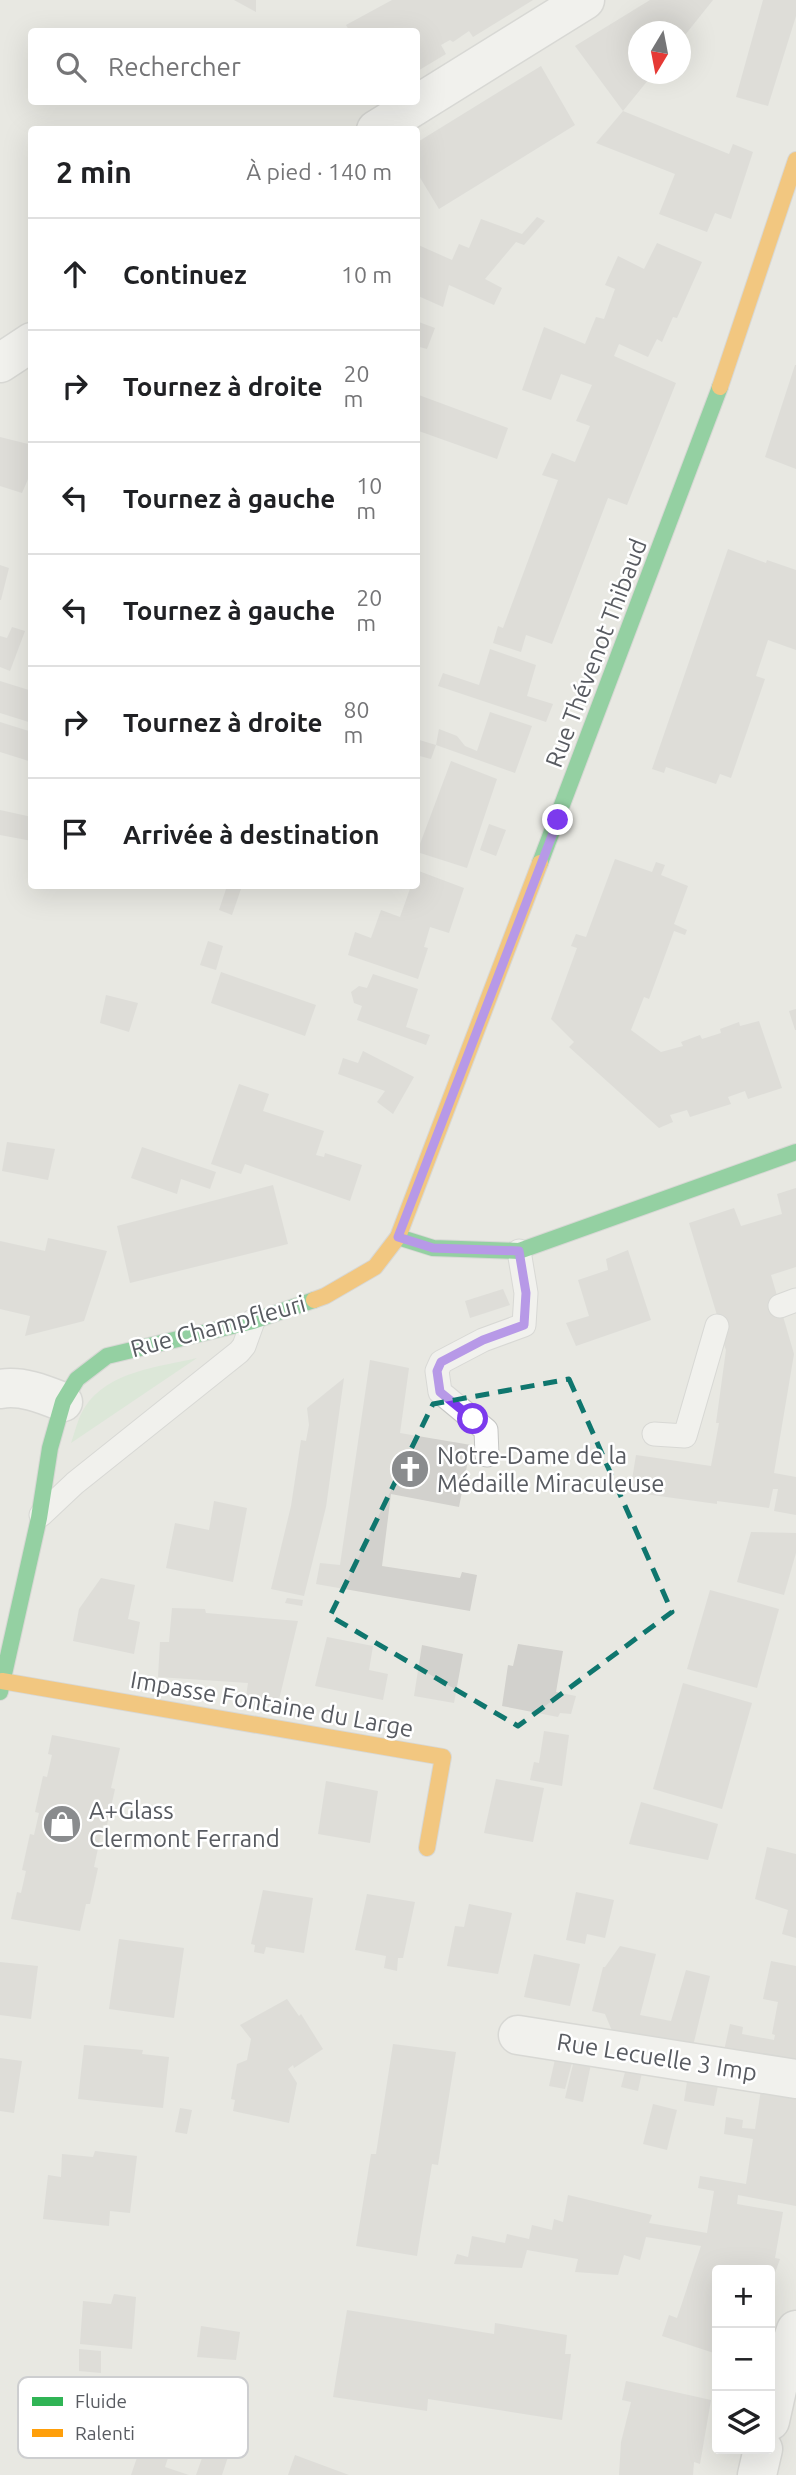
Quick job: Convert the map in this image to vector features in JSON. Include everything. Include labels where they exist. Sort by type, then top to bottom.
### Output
[{"type":"street","points":[[420,103],[585,0]]},
{"type":"street","points":[[382,126],[416,105]]},
{"type":"street","name":"Rue Thévenot Thibaud","points":[[398,1237],[719,391],[796,160]]},
{"type":"street","points":[[398,1237],[433,1248],[519,1251],[796,1152]]},
{"type":"street","name":"Rue Champfleuri","points":[[63,1402],[77,1379],[107,1356],[253,1321],[325,1296],[375,1267],[398,1237]]},
{"type":"street","points":[[0,1389],[11,1387],[63,1402],[50,1448],[39,1518],[1,1686]]},
{"type":"street","name":"Impasse Fontaine du Large","points":[[1,1686],[443,1757],[427,1848]]},
{"type":"street","name":"Rue Lecuelle 3 Imp","points":[[518,2035],[796,2079]]},
{"type":"street","points":[[775,2398],[796,2330]]},
{"type":"street","points":[[757,2475],[762,2454]]},
{"type":"lane","points":[[487,1455],[486,1430],[440,1392],[437,1371],[441,1362],[483,1340],[524,1325],[526,1293],[519,1251]]},
{"type":"lane","points":[[39,1518],[75,1483],[239,1353],[253,1321]]},
{"type":"lane","points":[[654,1434],[685,1436],[717,1326]]},
{"type":"highlighted area","points":[[569,1379],[672,1612],[518,1726],[330,1616],[433,1404]]},
{"type":"green space","points":[[197,1358],[71,1443],[85,1407],[107,1385],[135,1372]]},
{"type":"building","points":[[234,0],[256,0],[256,12]]},
{"type":"building","points":[[392,0],[533,0],[473,37],[469,31],[453,42],[450,40],[441,45],[446,54],[420,70],[420,28],[348,28],[346,25]]},
{"type":"building","points":[[650,0],[713,0],[691,28],[691,21],[628,21],[628,84],[645,84],[623,111],[575,46]]},
{"type":"building","points":[[763,0],[796,0],[796,16],[768,106],[736,97]]},
{"type":"building","points":[[541,66],[575,125],[439,209],[420,178],[420,141]]},
{"type":"building","points":[[623,111],[729,154],[733,144],[753,152],[731,219],[715,213],[707,232],[659,214],[675,174],[596,143]]},
{"type":"building","points":[[537,217],[545,221],[524,245],[516,242],[485,279],[502,288],[494,305],[449,285],[443,307],[420,297],[420,246],[452,260],[459,244],[469,248],[481,219],[522,234]]},
{"type":"building","points":[[657,243],[702,262],[677,318],[673,317],[662,342],[657,339],[648,357],[619,344],[614,356],[676,383],[627,505],[608,498],[552,644],[526,635],[521,652],[493,643],[498,626],[503,628],[558,480],[542,475],[552,453],[575,462],[590,426],[576,421],[592,385],[561,374],[551,400],[522,390],[544,327],[585,344],[596,317],[604,319],[615,289],[605,285],[618,256],[644,269]]},
{"type":"building","points":[[420,322],[435,328],[427,349],[420,347]]},
{"type":"building","points":[[796,365],[796,469],[765,457]]},
{"type":"building","points":[[420,395],[508,428],[497,459],[420,431]]},
{"type":"building","points":[[0,437],[28,444],[28,479],[22,493],[0,486]]},
{"type":"building","points":[[728,549],[766,563],[767,560],[796,570],[796,650],[768,640],[756,676],[765,679],[731,778],[720,774],[716,784],[666,767],[664,773],[652,769]]},
{"type":"building","points":[[0,565],[9,568],[1,600],[0,600]]},
{"type":"building","points":[[12,627],[25,631],[10,671],[0,667],[0,636],[7,638]]},
{"type":"building","points":[[490,649],[536,665],[527,696],[553,704],[546,722],[438,686],[443,673],[479,685]]},
{"type":"building","points":[[0,681],[28,690],[28,722],[0,713]]},
{"type":"building","points":[[490,712],[532,726],[515,773],[436,745],[439,729],[457,736],[465,746],[477,751]]},
{"type":"building","points":[[0,722],[28,731],[28,761],[0,752]]},
{"type":"building","points":[[420,740],[436,745],[431,759],[420,756]]},
{"type":"building","points":[[451,761],[497,779],[467,868],[420,853],[420,844]]},
{"type":"building","points":[[0,810],[28,816],[28,840],[0,835]]},
{"type":"building","points":[[489,824],[506,830],[496,856],[480,850]]},
{"type":"building","points":[[615,859],[652,872],[656,862],[665,865],[661,875],[688,886],[674,924],[687,930],[685,935],[674,931],[649,999],[644,997],[631,1030],[661,1052],[683,1046],[681,1042],[700,1035],[702,1039],[721,1033],[720,1029],[739,1022],[740,1026],[759,1021],[782,1088],[748,1099],[745,1091],[728,1097],[731,1104],[690,1117],[687,1110],[670,1115],[673,1122],[659,1128],[569,1047],[574,1042],[551,1019],[577,948],[571,946],[576,934],[586,937]]},
{"type":"building","points":[[420,872],[464,888],[449,933],[430,927],[424,947],[428,948],[418,979],[348,955],[355,932],[371,938],[381,910],[400,917],[410,889],[420,889]]},
{"type":"building","points":[[226,889],[241,889],[232,915],[219,910]]},
{"type":"building","points":[[208,941],[223,946],[216,970],[200,965]]},
{"type":"building","points":[[221,972],[316,1005],[305,1036],[211,1003]]},
{"type":"building","points":[[373,974],[418,989],[406,1027],[430,1035],[426,1045],[357,1020],[362,1006],[354,1003],[351,992],[359,986],[367,988]]},
{"type":"building","points":[[106,995],[138,1003],[129,1032],[100,1023]]},
{"type":"building","points":[[796,1009],[796,1030],[795,1030],[789,1011]]},
{"type":"building","points":[[363,1051],[414,1077],[393,1114],[377,1102],[385,1091],[338,1074],[343,1058],[358,1063]]},
{"type":"building","points":[[239,1084],[269,1094],[263,1111],[324,1131],[316,1155],[324,1157],[325,1153],[362,1165],[350,1201],[245,1164],[241,1174],[211,1164]]},
{"type":"building","points":[[7,1142],[55,1149],[48,1180],[2,1171]]},
{"type":"building","points":[[142,1147],[216,1172],[210,1189],[181,1179],[177,1194],[131,1178]]},
{"type":"building","points":[[273,1185],[288,1244],[130,1283],[117,1226]]},
{"type":"building","points":[[796,1188],[796,1267],[771,1275],[794,1354],[774,1473],[796,1477],[796,1515],[774,1511],[778,1489],[773,1489],[769,1508],[630,1492],[636,1455],[711,1466],[719,1423],[716,1423],[726,1350],[689,1223],[734,1208],[741,1226],[782,1214],[777,1194]]},
{"type":"building","points":[[48,1238],[107,1251],[84,1321],[25,1336],[30,1316],[0,1309],[0,1241],[45,1251]]},
{"type":"building","points":[[628,1250],[651,1320],[576,1346],[566,1323],[589,1316],[578,1280],[608,1270],[606,1259]]},
{"type":"building","points":[[503,1289],[510,1305],[470,1318],[465,1301]]},
{"type":"building","name":"Notre-Dame de la Médaille Miraculeuse","points":[[370,1360],[409,1368],[400,1433],[471,1445],[459,1507],[391,1494],[382,1566],[460,1578],[462,1572],[477,1575],[470,1611],[316,1584],[320,1563],[340,1565]]},
{"type":"building","points":[[344,1378],[326,1507],[304,1596],[271,1589],[291,1506],[301,1440],[306,1441],[309,1425],[307,1408]]},
{"type":"building","points":[[214,1501],[247,1508],[233,1582],[166,1568],[175,1523],[209,1530]]},
{"type":"building","points":[[751,1532],[796,1533],[796,1553],[784,1595],[737,1582]]},
{"type":"building","points":[[101,1578],[135,1585],[128,1619],[140,1622],[134,1654],[73,1641],[79,1609]]},
{"type":"building","points":[[710,1590],[779,1609],[757,1688],[687,1669]]},
{"type":"building","points":[[287,1598],[303,1600],[302,1606],[285,1603]]},
{"type":"building","points":[[172,1608],[205,1609],[206,1613],[298,1621],[278,1704],[246,1697],[248,1683],[158,1677],[160,1642],[169,1642]]},
{"type":"building","points":[[327,1637],[373,1646],[369,1670],[388,1674],[383,1700],[315,1686]]},
{"type":"building","points":[[518,1644],[563,1651],[556,1692],[576,1696],[571,1714],[560,1713],[558,1717],[502,1706],[508,1665],[513,1666]]},
{"type":"building","points":[[422,1645],[463,1654],[454,1703],[414,1696]]},
{"type":"building","points":[[683,1683],[752,1703],[722,1809],[653,1789]]},
{"type":"building","points":[[544,1731],[569,1735],[562,1786],[530,1780],[534,1762],[539,1763]]},
{"type":"building","points":[[52,1735],[120,1748],[111,1788],[115,1789],[107,1825],[103,1825],[94,1867],[98,1868],[90,1904],[86,1904],[80,1931],[11,1919],[17,1892],[21,1893],[26,1871],[22,1870],[30,1834],[34,1835],[39,1813],[35,1812],[43,1776],[47,1777],[52,1755],[48,1754]]},
{"type":"building","points":[[496,1779],[544,1788],[533,1842],[484,1833]]},
{"type":"building","points":[[326,1781],[378,1791],[370,1843],[318,1834]]},
{"type":"building","points":[[641,1802],[718,1824],[708,1860],[629,1844]]},
{"type":"building","points":[[767,1847],[796,1854],[796,1938],[782,1934],[788,1910],[755,1899]]},
{"type":"building","points":[[263,1890],[313,1898],[304,1953],[266,1947],[264,1954],[254,1952],[255,1945],[251,1944]]},
{"type":"building","points":[[576,1892],[614,1900],[605,1938],[587,1934],[585,1944],[566,1940]]},
{"type":"building","points":[[367,1894],[415,1902],[403,1958],[398,1958],[397,1971],[384,1968],[386,1956],[355,1950]]},
{"type":"building","points":[[469,1904],[512,1913],[498,1974],[447,1966],[455,1926],[464,1927]]},
{"type":"building","points":[[119,1939],[184,1948],[174,2018],[109,2009]]},
{"type":"building","points":[[620,1946],[656,1954],[640,2015],[671,2021],[686,1970],[710,1976],[692,2050],[615,2038],[605,2014],[592,2011],[603,1967]]},
{"type":"building","points":[[534,1954],[580,1964],[570,2006],[524,1997]]},
{"type":"building","points":[[771,1961],[796,1966],[796,2066],[723,2055],[730,2024],[743,2027],[742,2034],[774,2040],[775,2035],[772,2034],[778,2002],[763,1999]]},
{"type":"building","points":[[0,1962],[38,1966],[31,2019],[0,2015]]},
{"type":"building","points":[[287,1999],[299,2016],[301,2014],[323,2049],[294,2068],[293,2065],[288,2069],[297,2083],[289,2123],[233,2111],[235,2100],[231,2099],[237,2064],[247,2060],[251,2039],[240,2025]]},
{"type":"building","points":[[393,2044],[456,2052],[438,2165],[432,2164],[417,2256],[356,2246],[371,2154],[376,2154]]},
{"type":"building","points":[[84,2045],[143,2050],[142,2054],[169,2057],[163,2108],[78,2099]]},
{"type":"building","points":[[556,2055],[573,2059],[565,2089],[549,2086]]},
{"type":"building","points":[[0,2058],[22,2061],[14,2113],[0,2111]]},
{"type":"building","points":[[574,2060],[591,2064],[583,2102],[565,2098]]},
{"type":"building","points":[[628,2061],[644,2063],[638,2091],[621,2087]]},
{"type":"building","points":[[689,2069],[720,2075],[714,2106],[684,2101]]},
{"type":"building","points":[[762,2083],[796,2089],[796,2206],[738,2195],[737,2204],[783,2212],[775,2258],[780,2259],[775,2273],[775,2265],[712,2265],[712,2352],[662,2336],[669,2315],[677,2318],[701,2246],[646,2237],[640,2260],[624,2255],[618,2275],[575,2272],[578,2259],[527,2250],[522,2268],[454,2264],[457,2254],[468,2257],[472,2236],[505,2243],[507,2234],[529,2239],[532,2225],[552,2230],[554,2219],[563,2222],[568,2195],[652,2215],[649,2223],[707,2233],[714,2191],[698,2188],[700,2176],[746,2184],[753,2139],[724,2134],[726,2117],[743,2120],[742,2128],[755,2129]]},
{"type":"building","points":[[653,2104],[677,2110],[667,2150],[643,2144]]},
{"type":"building","points":[[180,2108],[192,2110],[187,2134],[175,2132]]},
{"type":"building","points":[[95,2151],[137,2156],[130,2213],[110,2211],[109,2226],[43,2219],[48,2175],[61,2177],[62,2154],[93,2157]]},
{"type":"building","points":[[114,2294],[136,2297],[132,2349],[80,2344],[83,2301],[111,2304]]},
{"type":"building","points":[[347,2310],[494,2334],[495,2323],[567,2335],[565,2354],[571,2354],[562,2420],[428,2399],[427,2411],[333,2397]]},
{"type":"building","points":[[201,2326],[240,2332],[236,2360],[197,2357]]},
{"type":"building","points":[[79,2349],[101,2351],[101,2373],[79,2371]]},
{"type":"building","points":[[626,2381],[711,2400],[700,2464],[694,2462],[693,2475],[619,2475],[621,2442],[631,2402],[622,2400]]},
{"type":"building","points":[[295,2455],[349,2475],[288,2475]]},
{"type":"building","points":[[137,2458],[168,2458],[165,2467],[189,2475],[131,2475]]},
{"type":"building","points":[[202,2458],[228,2458],[222,2475],[196,2475]]},
{"type":"traffic: fast","points":[[540,863],[720,387]]},
{"type":"traffic: fast","points":[[398,1237],[433,1248],[519,1251],[796,1152]]},
{"type":"traffic: fast","points":[[0,1692],[39,1518],[50,1448],[63,1402],[77,1379],[107,1356],[253,1321],[314,1300]]},
{"type":"traffic: slow","points":[[720,387],[796,160]]},
{"type":"traffic: slow","points":[[314,1300],[375,1267],[398,1237],[540,863]]},
{"type":"traffic: slow","points":[[2,1681],[443,1757],[427,1848]]},
{"type":"place","name":"Notre-Dame de la Médaille Miraculeuse","points":[[410,1469]]},
{"type":"place","name":"A+Glass Clermont Ferrand","points":[[62,1824]]},
{"type":"route","points":[[473,1419],[440,1392],[437,1371],[441,1362],[483,1340],[524,1325],[526,1293],[519,1251],[433,1248],[398,1237],[558,820]]}]
